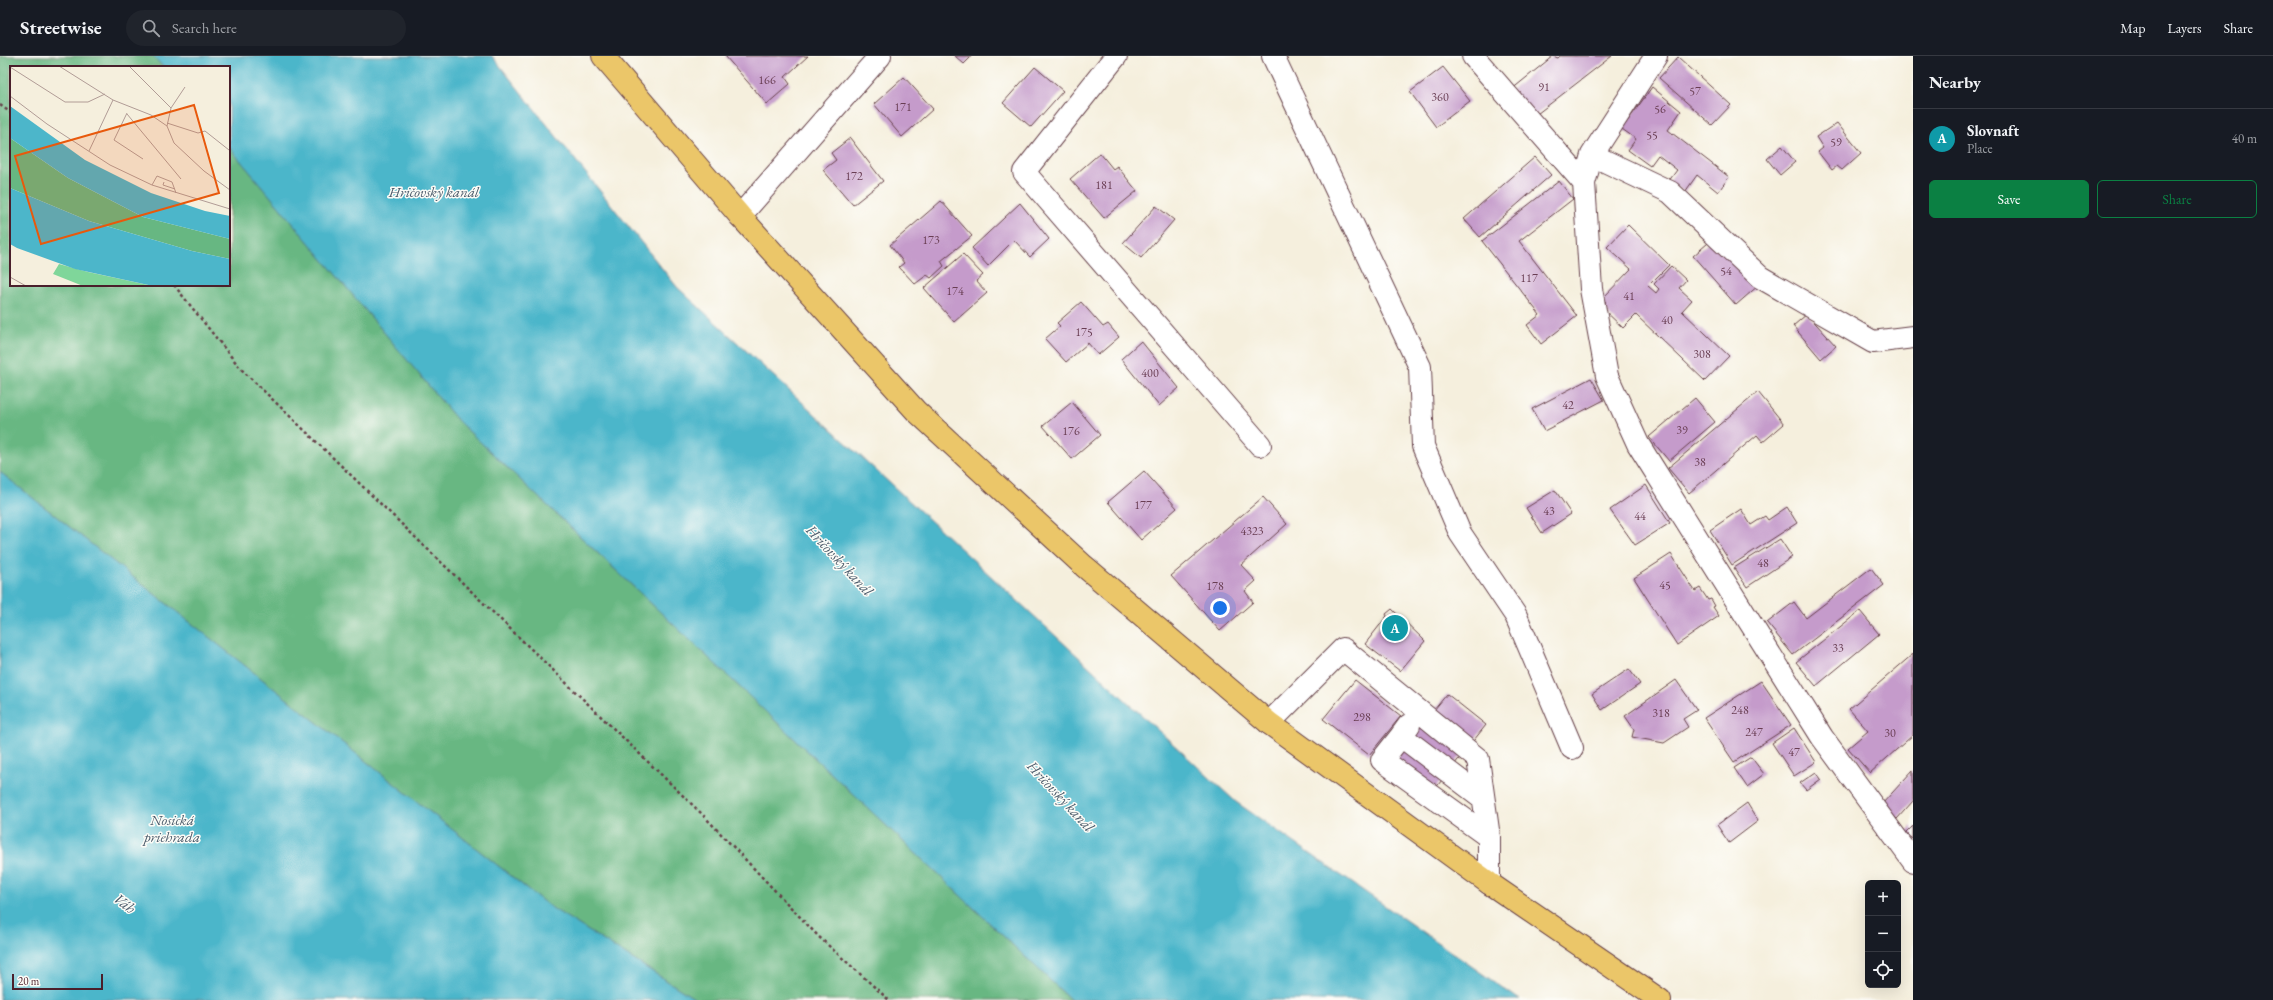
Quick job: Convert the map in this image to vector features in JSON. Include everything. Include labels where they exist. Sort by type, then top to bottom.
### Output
[{"type":"main road","points":[[603,56],[740,216],[916,411],[1084,566],[1269,723],[1489,883],[1660,1000]]},
{"type":"street","points":[[740,216],[880,56]]},
{"type":"street","points":[[1116,56],[1024,172],[1260,445]]},
{"type":"street","points":[[1274,56],[1420,367],[1423,446],[1429,461],[1460,532],[1516,616],[1572,748]]},
{"type":"street","points":[[1473,56],[1584,183]]},
{"type":"street","points":[[1656,56],[1592,155],[1584,183],[1591,289],[1607,376],[1638,444],[1822,737],[1913,861]]},
{"type":"street","points":[[1592,155],[1670,192],[1760,277],[1873,342],[1913,337]]},
{"type":"street","points":[[1269,723],[1343,649],[1478,759],[1489,837],[1489,883]]},
{"type":"street","points":[[1419,712],[1382,760],[1489,837]]},
{"type":"street","points":[[1401,736],[1483,798]]},
{"type":"path","points":[[0,105],[10,112]]},
{"type":"path","points":[[175,286],[241,369],[703,815],[819,937],[889,1000]]},
{"type":"green space","points":[[0,56],[153,56],[162,66],[10,66],[10,286],[230,286],[230,148],[459,422],[1071,1000],[697,1000],[549,906],[0,472]]},
{"type":"water","name":"Hričovský kanál","points":[[153,56],[492,56],[677,287],[1236,802],[1520,1000],[1071,1000],[459,422],[230,148],[230,66],[162,66]]},
{"type":"water","name":"Nosická priehrada","points":[[0,472],[549,906],[697,1000],[0,1000]]},
{"type":"building","points":[[725,56],[808,56],[785,77],[790,84],[767,104]]},
{"type":"building","points":[[955,56],[972,56],[964,64]]},
{"type":"building","points":[[1553,56],[1558,58],[1560,56],[1612,56],[1533,117],[1511,90]]},
{"type":"building","points":[[1678,57],[1731,105],[1712,125],[1659,78]]},
{"type":"building","points":[[1035,67],[1063,91],[1031,127],[1003,103]]},
{"type":"building","points":[[1443,67],[1470,101],[1436,127],[1410,92]]},
{"type":"building","points":[[904,77],[933,109],[902,137],[874,104]]},
{"type":"building","points":[[1652,87],[1681,111],[1668,130],[1729,177],[1718,192],[1697,175],[1685,192],[1668,182],[1677,170],[1658,155],[1650,166],[1628,150],[1636,139],[1622,129]]},
{"type":"building","points":[[1837,123],[1861,153],[1842,170],[1837,166],[1832,170],[1818,152],[1823,148],[1816,137]]},
{"type":"building","points":[[850,138],[883,181],[853,205],[823,170],[836,160],[831,153]]},
{"type":"building","points":[[1782,146],[1795,162],[1780,175],[1767,159]]},
{"type":"building","points":[[1100,153],[1113,169],[1117,166],[1137,191],[1104,218],[1070,179]]},
{"type":"building","points":[[1535,157],[1551,175],[1480,237],[1464,219]]},
{"type":"building","points":[[1559,181],[1573,199],[1519,241],[1577,316],[1541,344],[1527,325],[1540,315],[1482,241]]},
{"type":"building","points":[[941,201],[972,236],[941,261],[944,266],[931,278],[927,275],[915,284],[899,267],[904,263],[890,245]]},
{"type":"building","points":[[1020,203],[1049,239],[1030,257],[1014,240],[988,266],[972,248]]},
{"type":"building","points":[[1156,206],[1174,220],[1141,258],[1123,243]]},
{"type":"building","points":[[1628,225],[1669,265],[1648,286],[1656,293],[1659,289],[1654,284],[1671,266],[1686,280],[1679,288],[1692,300],[1682,311],[1729,356],[1705,381],[1636,315],[1623,328],[1601,307],[1606,302],[1602,299],[1631,269],[1607,247]]},
{"type":"building","points":[[1715,237],[1759,285],[1736,305],[1693,256]]},
{"type":"building","points":[[963,254],[983,275],[976,281],[987,293],[954,322],[924,288]]},
{"type":"building","points":[[1081,302],[1103,327],[1108,324],[1119,337],[1098,355],[1088,343],[1066,362],[1045,339],[1060,326],[1057,323]]},
{"type":"building","points":[[1807,314],[1836,346],[1821,359],[1793,326]]},
{"type":"building","points":[[1141,341],[1179,388],[1159,406],[1121,359]]},
{"type":"building","points":[[1591,378],[1604,400],[1544,431],[1532,409]]},
{"type":"building","points":[[1758,392],[1784,424],[1763,442],[1757,435],[1689,493],[1668,468]]},
{"type":"building","points":[[1695,398],[1715,422],[1669,461],[1649,437]]},
{"type":"building","points":[[1072,402],[1100,435],[1072,459],[1043,426]]},
{"type":"building","points":[[1144,471],[1177,508],[1141,540],[1108,502]]},
{"type":"building","points":[[1646,485],[1670,523],[1635,545],[1610,510]]},
{"type":"building","points":[[1555,490],[1571,514],[1542,533],[1526,508]]},
{"type":"building","points":[[1263,497],[1287,524],[1241,565],[1256,581],[1245,591],[1253,602],[1220,631],[1171,576]]},
{"type":"building","points":[[1787,507],[1797,523],[1732,565],[1710,530],[1741,509],[1751,525],[1765,516],[1768,520]]},
{"type":"building","points":[[1780,539],[1792,557],[1747,587],[1734,568]]},
{"type":"building","points":[[1671,554],[1695,591],[1700,588],[1708,600],[1711,599],[1715,606],[1713,607],[1719,616],[1677,645],[1634,578]]},
{"type":"building","points":[[1871,568],[1884,585],[1793,655],[1767,623],[1794,602],[1806,618]]},
{"type":"building","points":[[1392,609],[1425,641],[1400,671],[1365,644],[1387,616],[1386,614]]},
{"type":"building","points":[[1860,611],[1879,634],[1816,686],[1796,662]]},
{"type":"building","points":[[1913,654],[1913,735],[1870,773],[1848,748],[1868,731],[1849,709]]},
{"type":"building","points":[[1629,669],[1640,684],[1602,710],[1592,694]]},
{"type":"building","points":[[1355,680],[1401,716],[1369,755],[1323,719]]},
{"type":"building","points":[[1676,680],[1697,710],[1683,719],[1688,727],[1664,743],[1632,737],[1634,729],[1625,716]]},
{"type":"building","points":[[1761,681],[1791,725],[1734,762],[1704,718]]},
{"type":"building","points":[[1447,694],[1486,725],[1426,800],[1387,768]]},
{"type":"building","points":[[1794,728],[1816,762],[1794,776],[1772,743]]},
{"type":"building","points":[[1751,757],[1764,774],[1747,787],[1734,768]]},
{"type":"building","points":[[1913,770],[1913,801],[1897,819],[1882,804]]},
{"type":"building","points":[[1816,772],[1821,779],[1806,790],[1800,783]]},
{"type":"building","points":[[1747,803],[1758,821],[1729,843],[1717,825]]},
{"type":"building","points":[[1913,826],[1913,839],[1906,833]]},
{"type":"place","name":"Slovnaft","points":[[1395,628]]},
{"type":"water label","name":"Váh","points":[[125,903]]}]
